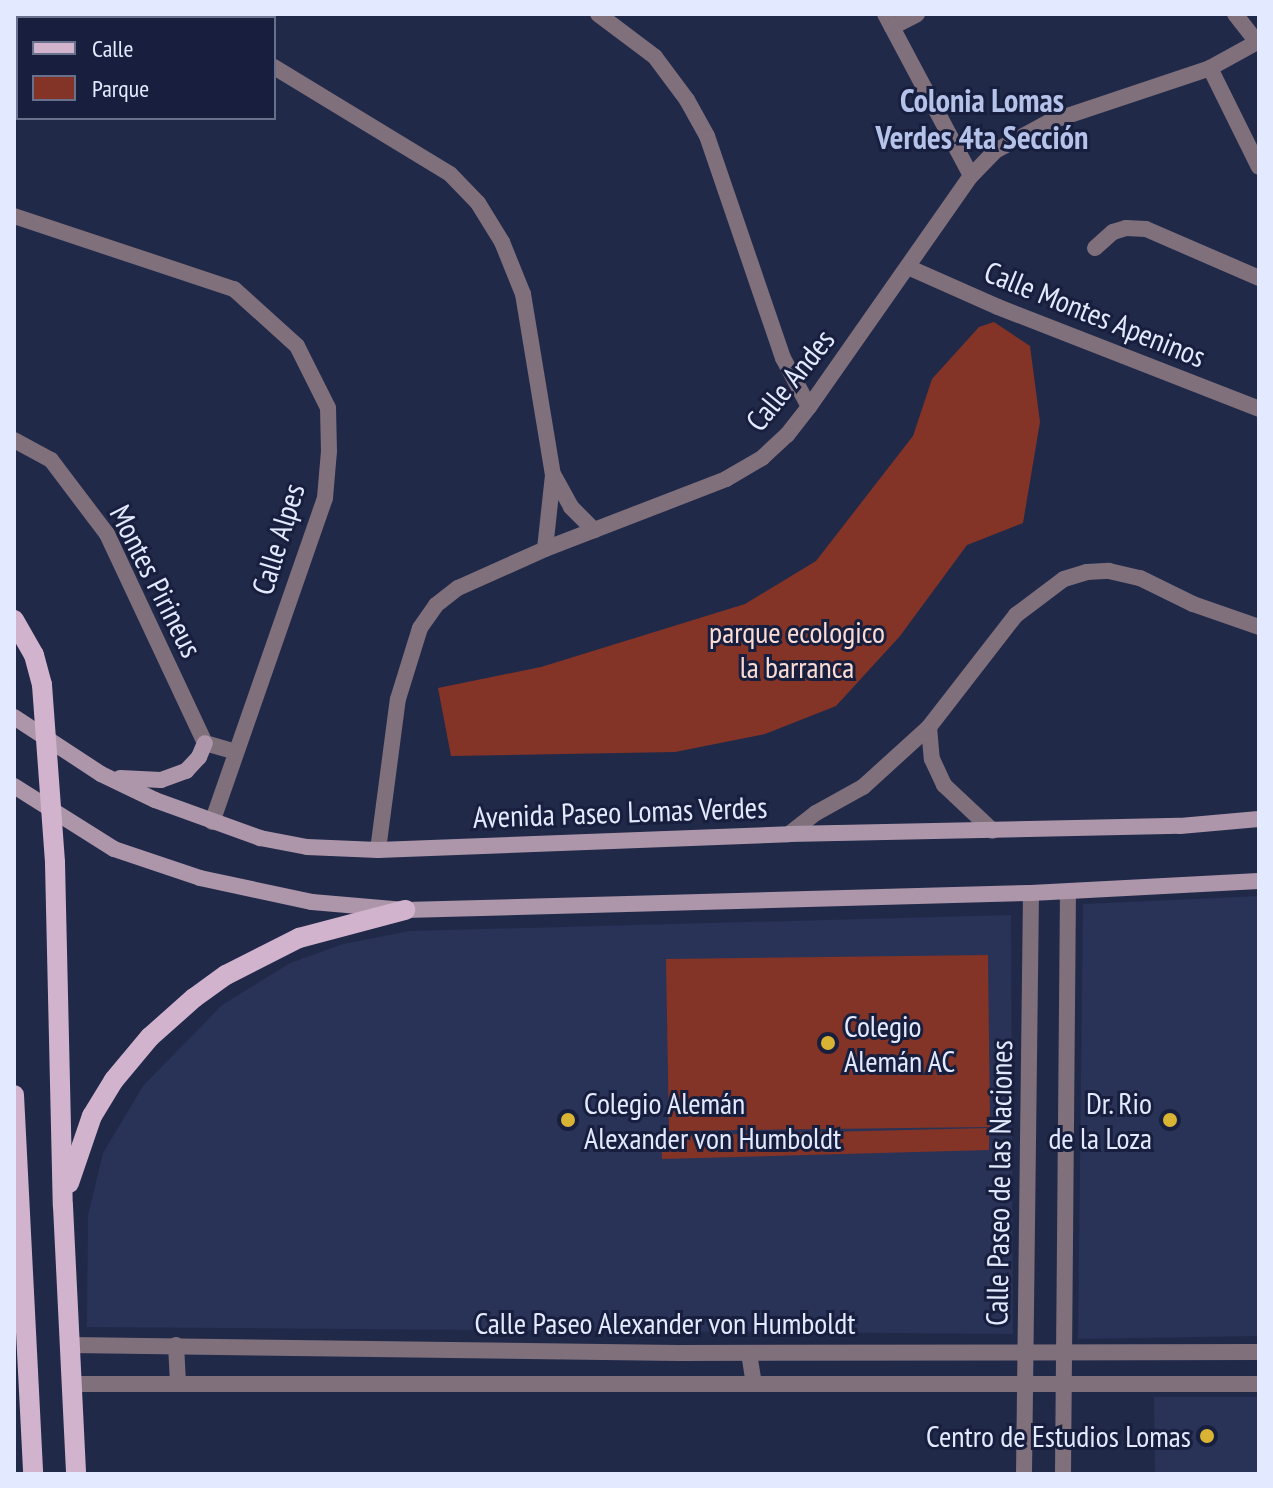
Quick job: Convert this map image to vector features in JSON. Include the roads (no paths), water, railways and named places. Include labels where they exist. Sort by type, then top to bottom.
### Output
[{"type":"main road","points":[[14,620],[34,655],[42,685],[55,863],[63,1206],[76,1474]]},
{"type":"main road","name":"Avenida Paseo Lomas Verdes","points":[[14,717],[101,774],[212,822],[307,847],[378,850],[789,834],[1180,826],[1259,819]]},
{"type":"main road","points":[[101,774],[138,781],[161,780],[186,771],[199,757],[205,743]]},
{"type":"main road","points":[[14,786],[114,849],[200,878],[312,902],[405,910],[1068,892],[1259,881]]},
{"type":"main road","points":[[63,1206],[92,1116],[114,1080],[150,1037],[194,998],[226,975],[299,938],[405,910]]},
{"type":"main road","points":[[14,1095],[33,1474]]},
{"type":"street","points":[[598,14],[655,57],[687,100],[707,136],[783,358],[809,407]]},
{"type":"street","points":[[917,14],[889,21],[971,176]]},
{"type":"street","points":[[1235,14],[1258,42]]},
{"type":"street","name":"Calle Andes","points":[[378,850],[398,699],[420,628],[436,605],[458,588],[545,549],[726,479],[762,458],[787,435],[809,407],[910,268],[971,176],[995,151],[1022,133],[1210,68],[1258,42]]},
{"type":"street","points":[[276,68],[450,174],[478,203],[502,242],[523,294],[553,475],[545,549]]},
{"type":"street","points":[[1210,68],[1259,167]]},
{"type":"street","name":"Calle Alpes","points":[[14,216],[234,289],[297,346],[315,376],[328,408],[329,451],[325,498],[212,822]]},
{"type":"street","points":[[1095,248],[1113,232],[1126,228],[1146,229],[1259,278]]},
{"type":"street","name":"Calle Montes Apeninos","points":[[910,268],[998,307],[1259,409]]},
{"type":"street","name":"Montes Pirineus","points":[[14,440],[51,460],[107,534],[205,743]]},
{"type":"street","points":[[553,475],[571,507],[594,530]]},
{"type":"street","points":[[789,834],[816,813],[863,787],[929,727],[1016,615],[1064,579],[1087,572],[1109,571],[1140,578],[1193,604],[1259,627]]},
{"type":"street","points":[[929,727],[932,759],[944,785],[993,831]]},
{"type":"street","points":[[205,743],[236,752]]},
{"type":"street","points":[[1063,1474],[1068,892]]},
{"type":"street","name":"Calle Paseo de las Naciones","points":[[1024,1474],[1031,893]]},
{"type":"street","name":"Calle Paseo Alexander von Humboldt","points":[[70,1345],[749,1353],[1259,1352]]},
{"type":"street","points":[[176,1345],[178,1382]]},
{"type":"street","points":[[749,1353],[754,1384]]},
{"type":"street","name":"Calle Paseo Alexander von Humboldt","points":[[71,1384],[1259,1384]]},
{"type":"place","name":"Colegio Alemán AC","points":[[828,1043]]},
{"type":"place","name":"Colegio Alemán Alexander von Humboldt","points":[[568,1120]]},
{"type":"place","name":"Dr. Rio de la Loza","points":[[1170,1120]]},
{"type":"place","name":"Centro de Estudios Lomas","points":[[1207,1436]]},
{"type":"district","name":"Colonia Lomas Verdes 4ta Sección","points":[[982,120]]},
{"type":"park label","name":"parque ecologico la barranca","points":[[797,649]]}]
